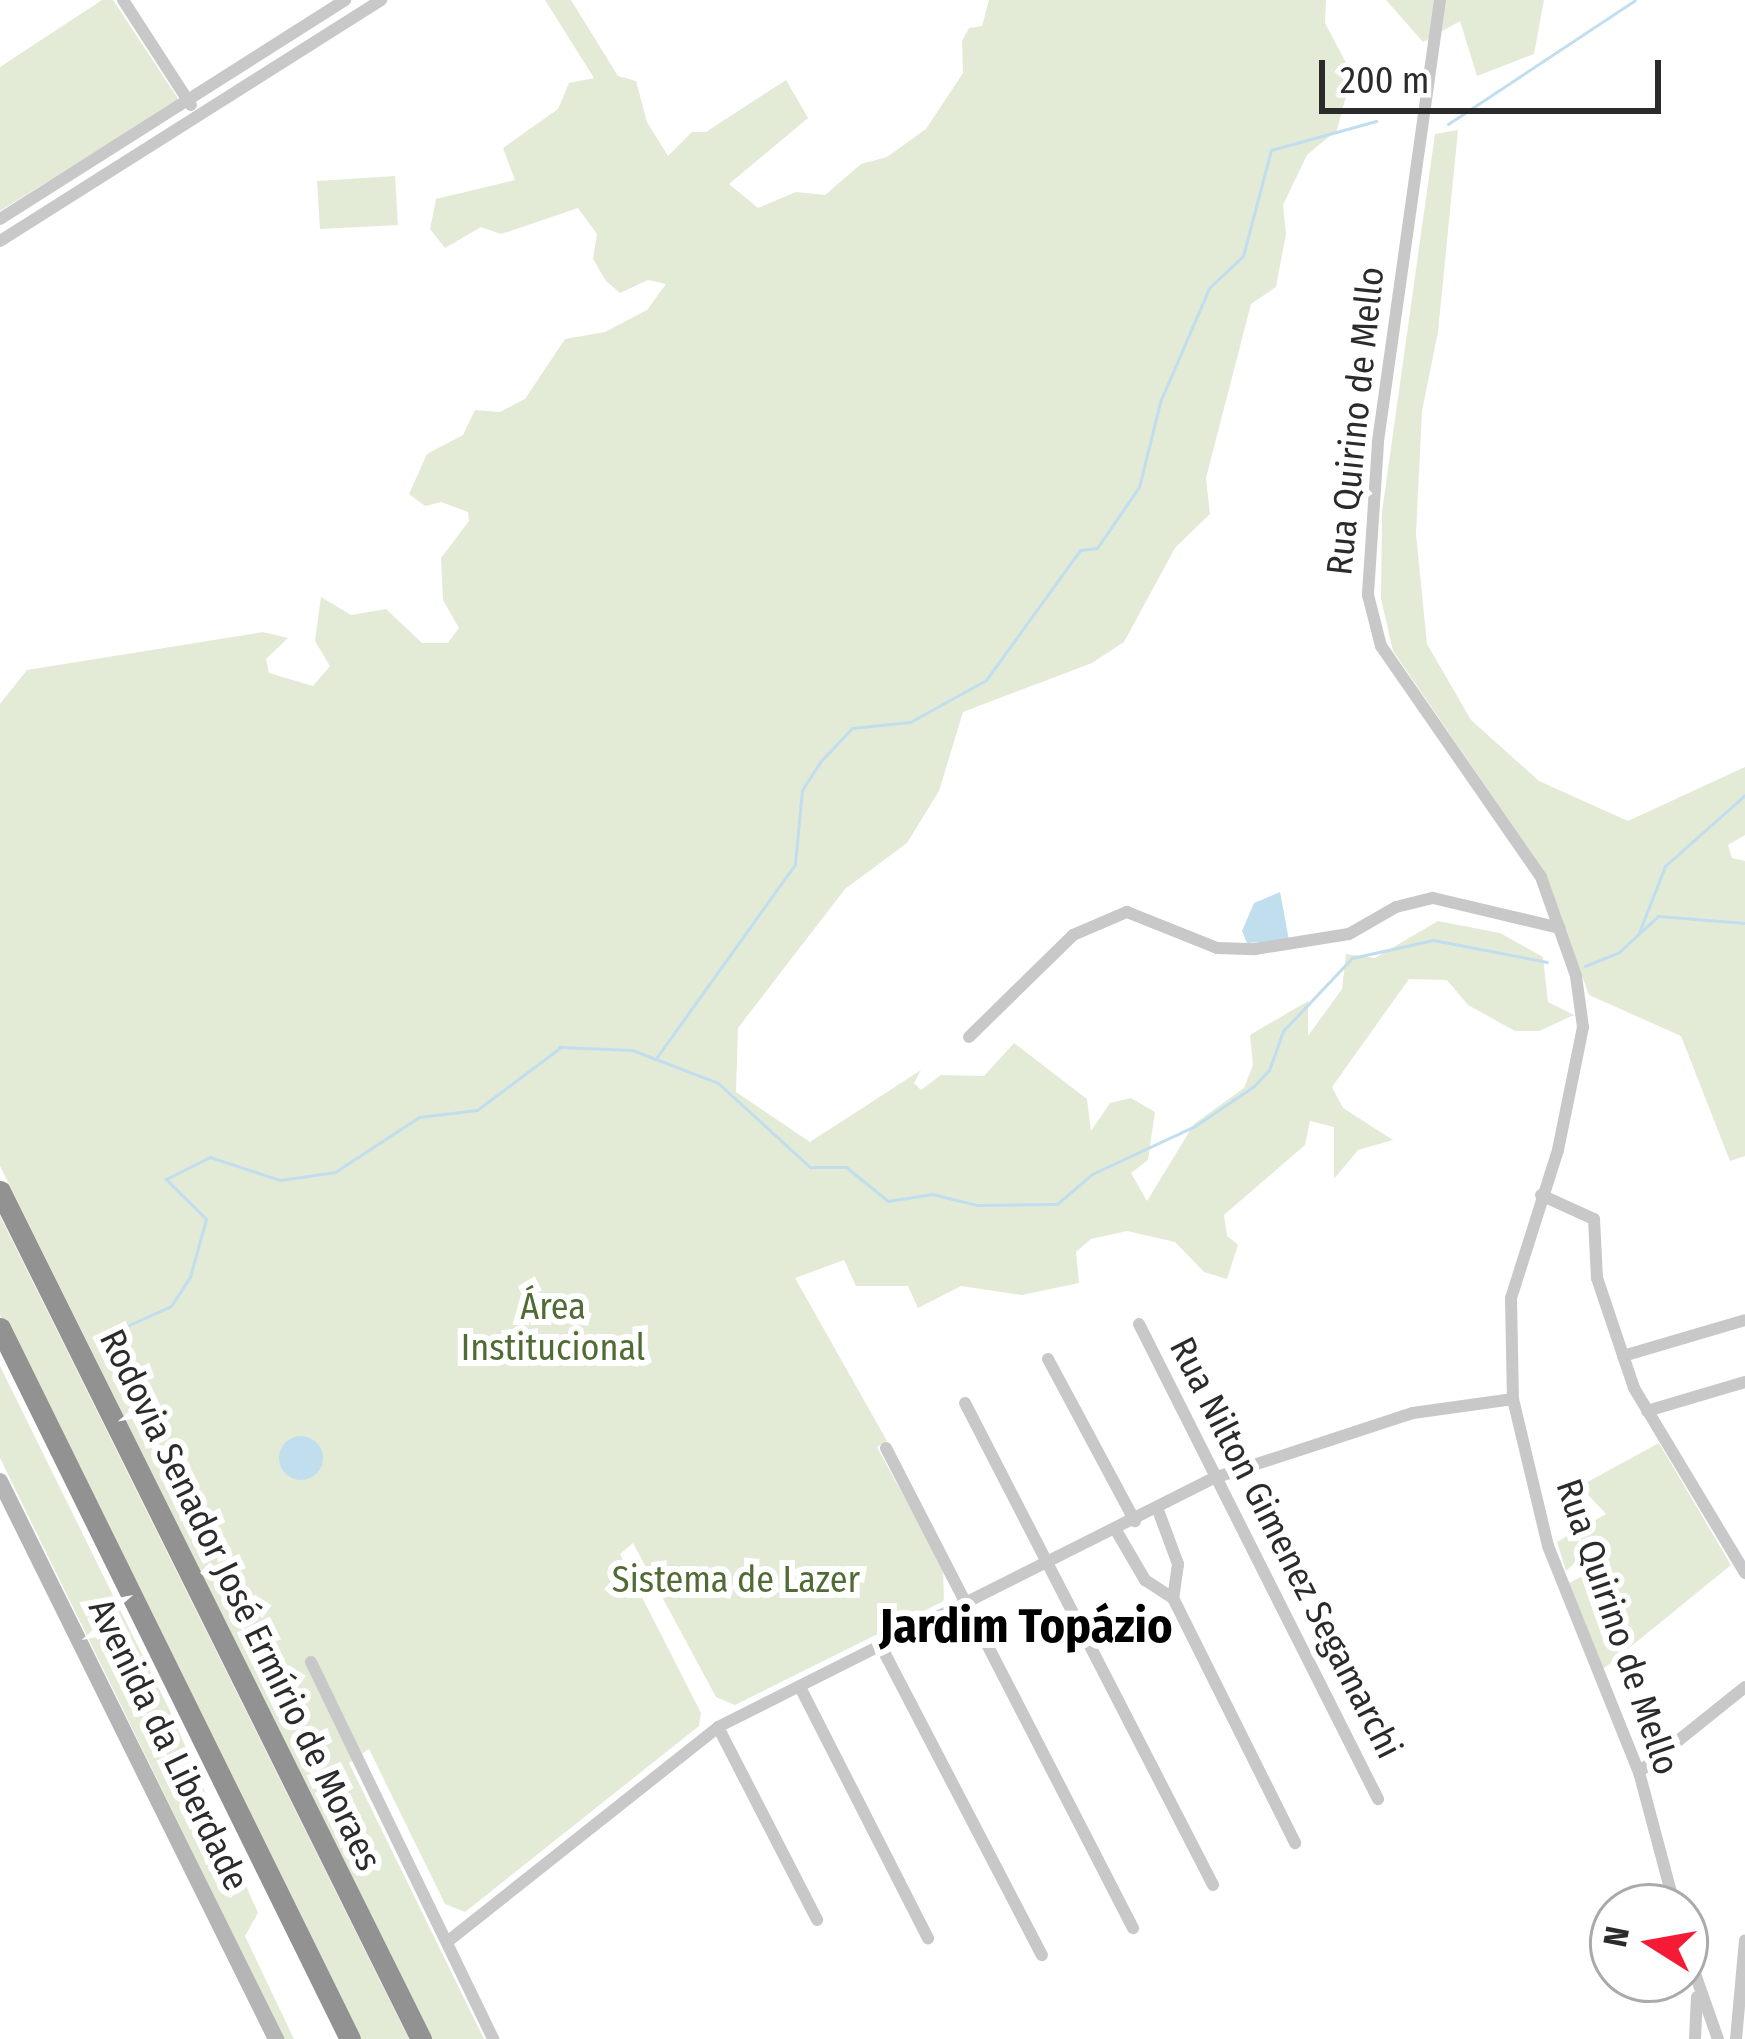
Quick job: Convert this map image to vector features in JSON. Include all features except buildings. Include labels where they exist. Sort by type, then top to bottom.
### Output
[{"type":"highway","name":"Rodovia Senador José Ermírio de Moraes","points":[[0,1191],[421,2039]]},
{"type":"highway","points":[[0,1328],[350,2039]]},
{"type":"street","points":[[123,0],[186,101],[201,114]]},
{"type":"street","points":[[0,219],[345,0]]},
{"type":"street","points":[[0,241],[381,0]]},
{"type":"street","name":"Rua Quirino de Mello","points":[[1440,0],[1378,442],[1368,596],[1381,646],[1541,877],[1560,928],[1583,1027],[1511,1298],[1513,1399],[1548,1546],[1639,1772],[1669,1883]]},
{"type":"street","points":[[969,1037],[1073,934],[1127,912],[1236,949],[1348,934],[1396,907],[1433,898],[1560,928]]},
{"type":"street","points":[[1541,1196],[1594,1219],[1597,1278],[1623,1356],[1647,1412],[1745,1573]]},
{"type":"street","points":[[1623,1356],[1745,1320]]},
{"type":"street","name":"Rua Nilton Gimenez Segamarchi","points":[[1139,1324],[1378,1799]]},
{"type":"street","points":[[1048,1360],[1135,1521]]},
{"type":"street","points":[[1647,1412],[1745,1382]]},
{"type":"street","points":[[447,1942],[718,1727],[883,1650],[1214,1478],[1413,1413],[1513,1399]]},
{"type":"street","points":[[965,1403],[1213,1885]]},
{"type":"street","points":[[886,1448],[1133,1928]]},
{"type":"street","name":"Avenida da Liberdade","points":[[0,1481],[276,2039]]},
{"type":"street","points":[[1157,1510],[1178,1564],[1173,1598]]},
{"type":"street","points":[[1117,1532],[1145,1580],[1173,1598],[1295,1843]]},
{"type":"street","points":[[883,1650],[1042,1955]]},
{"type":"street","points":[[311,1661],[493,2039]]},
{"type":"street","points":[[1639,1772],[1745,1687]]},
{"type":"street","points":[[801,1689],[928,1938]]},
{"type":"street","points":[[718,1727],[818,1920]]},
{"type":"street","points":[[1736,2039],[1745,1940]]},
{"type":"street","points":[[1695,2039],[1697,2003]]},
{"type":"street","points":[[1703,2003],[1718,2039]]},
{"type":"green space","points":[[102,0],[113,0],[179,100],[0,211],[0,67]]},
{"type":"green space","points":[[545,0],[571,0],[618,76],[636,81],[647,122],[668,156],[692,132],[706,132],[786,80],[808,118],[729,184],[758,208],[796,192],[825,195],[861,164],[887,157],[926,129],[963,73],[962,41],[969,28],[982,26],[989,0],[1326,0],[1325,23],[1352,74],[1337,130],[1307,155],[1283,205],[1286,234],[1276,287],[1251,304],[1206,478],[1210,514],[1175,548],[1124,642],[1092,663],[963,712],[939,791],[907,843],[845,889],[738,1028],[736,1092],[810,1142],[921,1070],[914,1083],[921,1090],[941,1075],[984,1076],[1014,1043],[1087,1099],[1091,1131],[1110,1103],[1131,1098],[1155,1112],[1148,1160],[1131,1173],[1147,1201],[1194,1124],[1244,1088],[1253,1065],[1250,1035],[1308,1001],[1308,1036],[1342,989],[1346,954],[1375,958],[1438,921],[1500,933],[1543,957],[1548,1002],[1574,1015],[1539,1031],[1515,1031],[1468,1005],[1447,980],[1409,979],[1332,1087],[1343,1108],[1393,1140],[1358,1150],[1334,1179],[1334,1127],[1310,1121],[1305,1145],[1224,1215],[1227,1236],[1238,1245],[1227,1279],[1204,1272],[1175,1242],[1127,1231],[1091,1239],[1076,1252],[1079,1283],[1022,1295],[961,1286],[918,1308],[908,1286],[856,1286],[844,1260],[795,1278],[887,1441],[877,1447],[943,1568],[944,1601],[735,1705],[716,1697],[633,1543],[620,1554],[701,1713],[699,1726],[465,1912],[445,1904],[369,1749],[349,1763],[484,2039],[432,2039],[0,1166],[0,704],[27,670],[263,632],[288,638],[266,659],[269,673],[313,686],[330,666],[315,641],[321,597],[351,615],[386,609],[422,643],[448,643],[459,628],[443,600],[441,558],[469,521],[468,512],[441,502],[425,506],[409,494],[427,454],[463,435],[475,410],[500,412],[525,399],[565,339],[605,332],[647,310],[666,284],[648,280],[620,293],[606,281],[593,259],[597,234],[578,208],[501,234],[481,227],[445,248],[430,229],[436,199],[515,180],[503,148],[558,109],[569,83],[594,78]]},
{"type":"green space","points":[[1386,0],[1544,0],[1534,54],[1477,76],[1460,21],[1423,42]]},
{"type":"green space","points":[[1458,130],[1438,332],[1422,411],[1416,534],[1427,644],[1471,720],[1539,781],[1628,821],[1745,767],[1745,835],[1728,845],[1732,858],[1745,861],[1745,1156],[1730,1161],[1681,1036],[1589,995],[1543,870],[1393,651],[1381,599],[1382,512],[1435,134]]},
{"type":"green space","points":[[395,176],[398,225],[320,229],[317,181]]},
{"type":"green space","points":[[0,1216],[409,2039],[358,2039],[0,1315]]},
{"type":"green space","points":[[0,1366],[170,1711],[258,1913],[245,1936],[294,2039],[284,2039],[0,1458]]},
{"type":"green space","points":[[1659,1443],[1731,1565],[1602,1670],[1569,1583],[1610,1562],[1588,1550],[1566,1571],[1557,1542],[1606,1514],[1580,1486]]},
{"type":"water","points":[[1280,892],[1289,940],[1247,943],[1242,931],[1254,903]]},
{"type":"water","points":[[301,1436],[317,1442],[323,1458],[317,1474],[301,1480],[285,1474],[279,1458],[285,1442]]},
{"type":"waterway","points":[[1448,124],[1635,0]]},
{"type":"waterway","points":[[657,1057],[795,864],[802,790],[820,762],[852,728],[910,722],[986,680],[1080,550],[1097,548],[1139,487],[1160,402],[1209,288],[1243,256],[1271,150],[1376,121]]},
{"type":"waterway","points":[[1638,935],[1665,866],[1745,795]]},
{"type":"waterway","points":[[1585,966],[1619,952],[1658,916],[1745,923]]},
{"type":"waterway","points":[[559,1047],[632,1050],[718,1083],[810,1167],[846,1167],[888,1201],[932,1194],[977,1205],[1057,1204],[1092,1174],[1195,1126],[1254,1086],[1269,1070],[1283,1031],[1352,958],[1433,940],[1547,962]]},
{"type":"waterway","points":[[129,1325],[171,1306],[190,1277],[206,1219],[166,1179],[210,1157],[280,1180],[335,1172],[419,1117],[477,1110],[561,1047]]},
{"type":"district","name":"Jardim Topázio","points":[[1026,1627]]},
{"type":"park label","name":"Área Institucional","points":[[553,1328]]},
{"type":"park label","name":"Sistema de Lazer","points":[[736,1581]]}]
